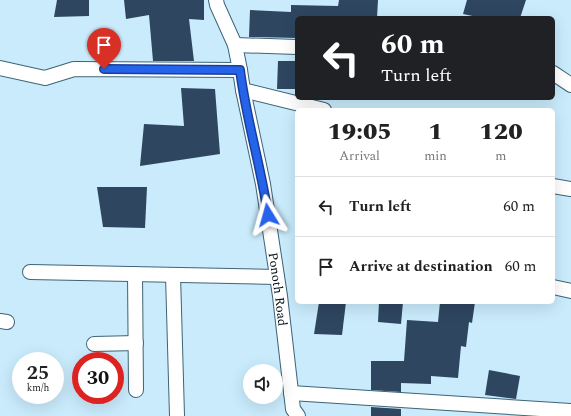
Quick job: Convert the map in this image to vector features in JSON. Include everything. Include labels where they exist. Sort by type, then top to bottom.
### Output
[{"type":"street","name":"Ponoth Road","points":[[216,0],[235,45],[243,90],[264,184],[293,409],[298,416]]},
{"type":"street","points":[[235,45],[295,47]]},
{"type":"street","points":[[0,68],[45,78],[74,69],[240,70]]},
{"type":"street","points":[[555,74],[571,85]]},
{"type":"street","points":[[243,90],[316,108]]},
{"type":"street","points":[[555,186],[571,189]]},
{"type":"street","points":[[30,272],[277,277]]},
{"type":"street","points":[[135,274],[136,390]]},
{"type":"street","points":[[173,275],[177,416]]},
{"type":"street","points":[[555,287],[571,291]]},
{"type":"street","points":[[94,344],[136,343]]},
{"type":"street","points":[[291,393],[571,411]]},
{"type":"building","points":[[57,0],[89,0],[89,16],[54,17]]},
{"type":"building","points":[[124,0],[204,0],[204,20],[189,19],[194,61],[153,61],[149,15],[126,19]]},
{"type":"building","points":[[339,0],[378,0],[377,16],[295,16],[295,38],[249,37],[250,10],[291,12],[291,5],[338,6]]},
{"type":"building","points":[[467,0],[526,0],[521,16],[472,16],[463,14]]},
{"type":"building","points":[[278,61],[295,61],[295,89],[277,89]]},
{"type":"building","points":[[181,88],[215,89],[220,154],[140,166],[144,124],[184,126]]},
{"type":"building","points":[[97,187],[147,187],[145,228],[103,227]]},
{"type":"building","points":[[319,304],[346,304],[342,335],[314,334]]},
{"type":"building","points":[[379,304],[403,304],[401,324],[378,322]]},
{"type":"building","points":[[440,304],[475,304],[472,323],[469,322],[466,347],[461,346],[458,378],[431,376],[431,384],[401,383],[401,392],[371,390],[371,361],[404,361],[407,320],[438,322]]},
{"type":"building","points":[[489,370],[520,376],[516,399],[485,395]]},
{"type":"building","points":[[371,407],[401,409],[401,416],[371,416]]},
{"type":"route","points":[[104,69],[240,70],[264,184],[268,215]]}]
